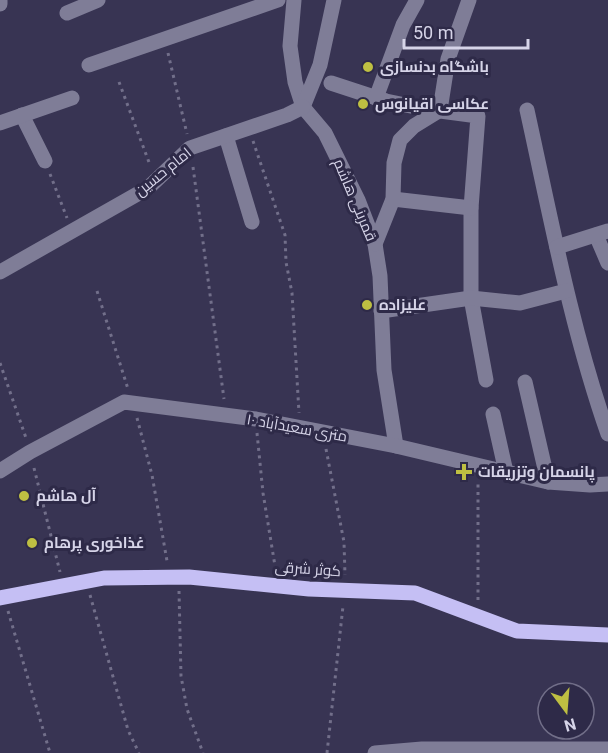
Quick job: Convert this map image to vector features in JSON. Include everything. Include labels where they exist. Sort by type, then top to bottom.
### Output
[{"type":"main road","name":"کوثر شرقی","points":[[2,597],[104,578],[174,578],[415,593],[517,631],[608,635]]},
{"type":"street","points":[[67,13],[98,0]]},
{"type":"street","points":[[89,65],[278,0]]},
{"type":"street","name":"قمربنی هاشم","points":[[294,0],[290,46],[295,82],[303,107],[325,133],[358,200],[375,244],[380,276],[384,370],[396,446]]},
{"type":"street","points":[[303,107],[320,65],[334,0]]},
{"type":"street","points":[[376,98],[403,25],[417,0]]},
{"type":"street","points":[[375,244],[393,199],[394,163],[400,140],[414,126],[440,110],[448,59],[468,0]]},
{"type":"street","points":[[332,83],[376,98],[425,109],[478,116],[471,208],[471,298],[486,380]]},
{"type":"street","points":[[0,123],[72,98]]},
{"type":"street","name":"امام حسین","points":[[0,272],[148,188],[190,148],[287,115],[303,107]]},
{"type":"street","points":[[527,110],[566,291],[608,434]]},
{"type":"street","points":[[22,116],[45,161]]},
{"type":"street","points":[[226,136],[252,222]]},
{"type":"street","points":[[393,199],[471,208]]},
{"type":"street","points":[[557,247],[602,233],[608,263]]},
{"type":"street","points":[[381,311],[471,298],[520,303],[566,291]]},
{"type":"street","points":[[525,382],[549,482]]},
{"type":"street","name":"۱۰ متری سعیدآباد","points":[[0,471],[30,452],[124,402],[256,419],[396,446],[549,482],[590,486],[608,484]]},
{"type":"street","points":[[493,414],[506,472]]},
{"type":"street","points":[[375,753],[542,752],[608,749]]},
{"type":"path","points":[[165,39],[190,148],[226,415]]},
{"type":"path","points":[[119,82],[156,180]]},
{"type":"path","points":[[248,128],[285,235],[286,262],[292,293],[300,428]]},
{"type":"path","points":[[45,161],[72,231]]},
{"type":"path","points":[[97,291],[133,404],[152,476],[174,578],[181,676],[187,709],[204,753]]},
{"type":"path","points":[[0,363],[30,452],[63,586]]},
{"type":"path","points":[[256,419],[262,493],[278,586]]},
{"type":"path","points":[[322,432],[344,542],[345,590],[327,753]]},
{"type":"path","points":[[478,466],[478,616]]},
{"type":"path","points":[[86,581],[129,730],[139,753]]},
{"type":"path","points":[[2,597],[50,753]]},
{"type":"place","name":"باشگاه بدنسازی","points":[[368,67]]},
{"type":"place","name":"عکاسی اقیانوس","points":[[363,104]]},
{"type":"place","name":"علیزاده","points":[[367,305]]},
{"type":"place","name":"پانسمان وتزریقات","points":[[464,472]]},
{"type":"place","name":"آل هاشم","points":[[24,496]]},
{"type":"place","name":"غذاخوری پرهام","points":[[32,543]]}]
